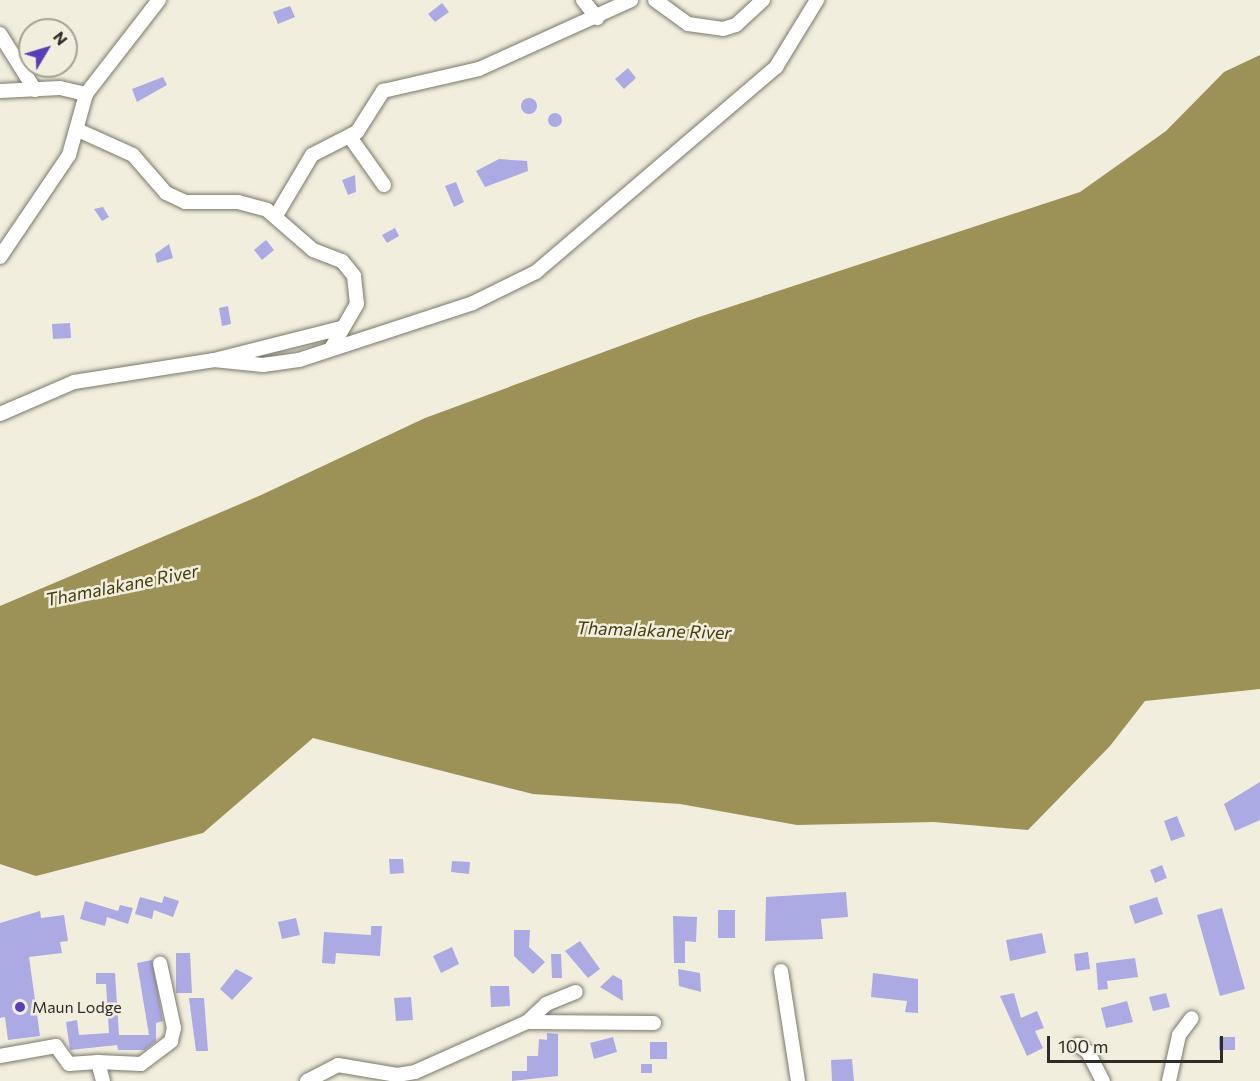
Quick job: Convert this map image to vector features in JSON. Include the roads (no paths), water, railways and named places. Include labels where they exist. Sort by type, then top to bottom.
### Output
[{"type":"street","points":[[0,257],[80,131],[87,94],[159,0]]},
{"type":"street","points":[[583,0],[597,18]]},
{"type":"street","points":[[277,214],[312,155],[350,137],[377,96],[391,86],[453,78],[597,18],[631,0]]},
{"type":"street","points":[[655,0],[688,24],[723,29],[736,25],[763,0]]},
{"type":"street","points":[[214,360],[282,364],[473,303],[536,272],[776,67],[817,0]]},
{"type":"street","points":[[0,34],[35,90]]},
{"type":"street","points":[[0,91],[60,88],[87,94]]},
{"type":"street","points":[[80,131],[133,155],[166,193],[186,202],[237,202],[277,214],[313,250],[350,268],[357,304],[332,347]]},
{"type":"street","points":[[350,137],[384,185]]},
{"type":"street","points":[[0,414],[74,382],[214,360],[341,328]]},
{"type":"street","points":[[0,1056],[56,1046],[69,1064],[98,1062],[141,1064],[171,1041],[174,1028],[160,963]]},
{"type":"street","points":[[781,971],[798,1081]]},
{"type":"street","points":[[307,1081],[338,1065],[397,1075],[415,1071],[527,1022],[546,1004],[576,992]]},
{"type":"street","points":[[1169,1081],[1179,1035],[1192,1018]]},
{"type":"street","points":[[527,1022],[654,1023]]},
{"type":"street","points":[[1078,1045],[1088,1052],[1103,1081]]},
{"type":"street","points":[[98,1062],[103,1081]]},
{"type":"water","name":"Thamalakane River","points":[[1260,55],[1260,689],[1145,701],[1110,746],[1028,830],[934,822],[797,825],[680,804],[533,794],[313,738],[203,833],[36,876],[0,864],[0,606],[259,496],[425,418],[696,318],[1080,192],[1166,131],[1224,72]]},
{"type":"place","name":"Maun Lodge","points":[[20,1007]]}]
